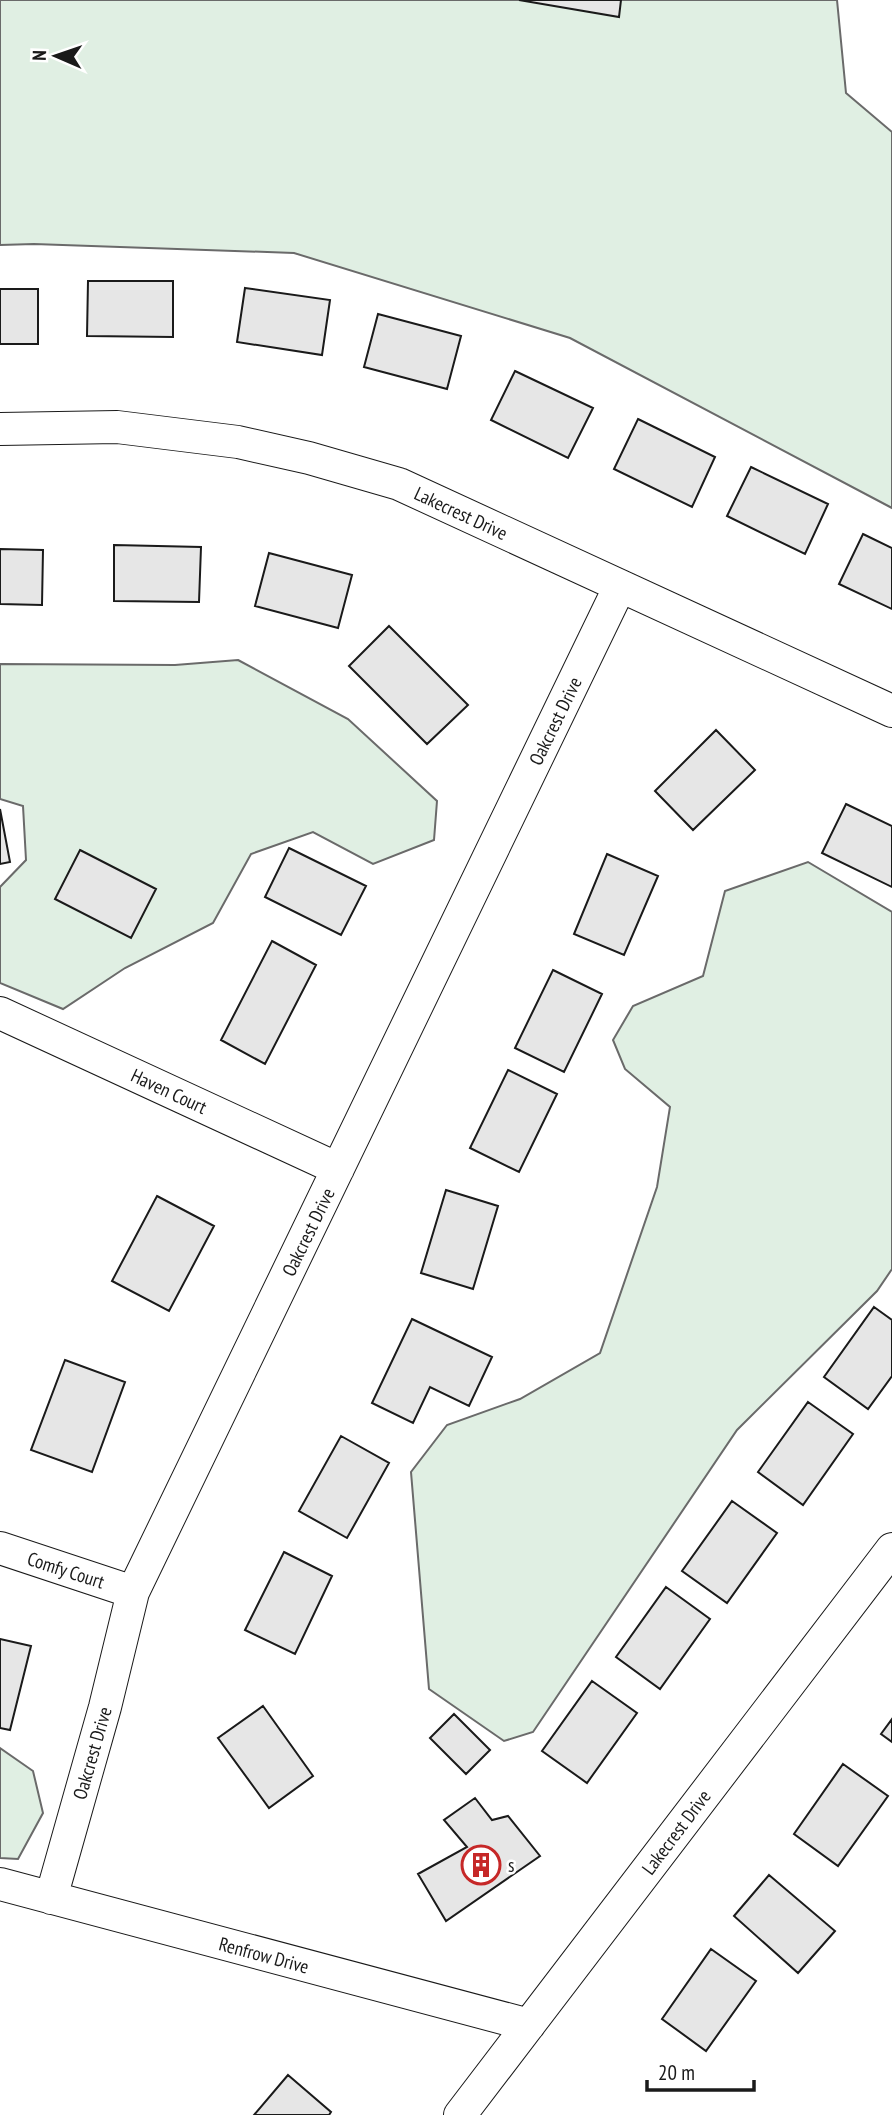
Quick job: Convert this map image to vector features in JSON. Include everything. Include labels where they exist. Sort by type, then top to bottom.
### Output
[{"type":"street","name":"Lakecrest Drive","points":[[0,429],[117,426],[238,442],[309,458],[399,484],[892,711]]},
{"type":"street","name":"Oakcrest Drive","points":[[51,1898],[105,1707],[133,1592],[620,586]]},
{"type":"street","name":"Haven Court","points":[[0,1013],[338,1169]]},
{"type":"street","name":"Comfy Court","points":[[0,1548],[133,1592]]},
{"type":"street","name":"Lakecrest Drive","points":[[460,2115],[892,1549]]},
{"type":"street","name":"Renfrow Drive","points":[[0,1884],[528,2025]]},
{"type":"green space","points":[[0,0],[837,0],[846,93],[892,132],[892,508],[570,338],[294,253],[0,245]]},
{"type":"green space","points":[[238,660],[348,719],[437,801],[434,840],[373,864],[313,832],[251,854],[213,923],[125,968],[63,1009],[0,983],[0,887],[26,860],[23,806],[0,799],[0,664],[175,665]]},
{"type":"green space","points":[[808,862],[892,912],[892,1269],[877,1291],[737,1430],[533,1732],[504,1741],[429,1689],[411,1472],[447,1425],[520,1399],[600,1353],[657,1187],[670,1107],[625,1069],[613,1040],[633,1006],[703,976],[725,891]]},
{"type":"green space","points":[[0,1748],[33,1771],[43,1813],[18,1859],[0,1858]]},
{"type":"building","points":[[519,0],[621,0],[619,17]]},
{"type":"building","points":[[88,281],[173,281],[173,337],[87,336]]},
{"type":"building","points":[[245,288],[330,300],[322,355],[237,342]]},
{"type":"building","points":[[0,289],[38,289],[38,344],[0,344]]},
{"type":"building","points":[[378,314],[461,336],[447,389],[364,367]]},
{"type":"building","points":[[515,371],[593,408],[568,458],[491,420]]},
{"type":"building","points":[[638,419],[715,457],[692,507],[614,469]]},
{"type":"building","points":[[751,467],[828,504],[805,554],[727,516]]},
{"type":"building","points":[[863,534],[892,548],[892,609],[839,584]]},
{"type":"building","points":[[114,545],[201,547],[199,602],[114,601]]},
{"type":"building","points":[[0,549],[43,550],[42,605],[0,604]]},
{"type":"building","points":[[269,553],[352,575],[338,628],[255,606]]},
{"type":"building","points":[[389,626],[468,705],[427,744],[349,666]]},
{"type":"building","points":[[716,730],[755,770],[693,830],[655,791]]},
{"type":"building","points":[[846,804],[892,826],[892,887],[822,853]]},
{"type":"building","points":[[0,809],[10,862],[0,864]]},
{"type":"building","points":[[289,848],[366,886],[341,935],[265,897]]},
{"type":"building","points":[[80,850],[156,889],[131,938],[55,899]]},
{"type":"building","points":[[607,854],[658,876],[624,955],[574,934]]},
{"type":"building","points":[[272,941],[316,965],[265,1064],[221,1040]]},
{"type":"building","points":[[553,970],[602,994],[564,1072],[515,1048]]},
{"type":"building","points":[[508,1070],[557,1094],[519,1172],[470,1148]]},
{"type":"building","points":[[446,1190],[498,1206],[473,1289],[421,1273]]},
{"type":"building","points":[[157,1196],[214,1226],[169,1311],[112,1281]]},
{"type":"building","points":[[874,1307],[892,1320],[892,1376],[868,1409],[824,1377]]},
{"type":"building","points":[[412,1319],[492,1357],[469,1406],[430,1387],[413,1423],[372,1403]]},
{"type":"building","points":[[65,1360],[125,1382],[92,1472],[31,1450]]},
{"type":"building","points":[[808,1402],[853,1434],[803,1505],[758,1472]]},
{"type":"building","points":[[341,1436],[389,1463],[347,1538],[299,1511]]},
{"type":"building","points":[[732,1501],[777,1533],[727,1603],[682,1571]]},
{"type":"building","points":[[284,1552],[332,1576],[295,1654],[245,1630]]},
{"type":"building","points":[[666,1587],[710,1619],[660,1689],[616,1657]]},
{"type":"building","points":[[0,1639],[31,1646],[10,1730],[0,1728]]},
{"type":"building","points":[[592,1681],[637,1713],[587,1783],[542,1751]]},
{"type":"building","points":[[263,1706],[313,1776],[269,1808],[218,1738]]},
{"type":"building","points":[[454,1714],[490,1750],[466,1774],[430,1738]]},
{"type":"building","points":[[892,1719],[892,1742],[881,1734]]},
{"type":"building","points":[[843,1764],[888,1796],[838,1866],[794,1834]]},
{"type":"building","name":"s","points":[[475,1798],[492,1820],[508,1816],[540,1856],[446,1921],[418,1874],[467,1847],[444,1820]]},
{"type":"building","points":[[769,1875],[835,1931],[798,1973],[734,1916]]},
{"type":"building","points":[[711,1949],[756,1981],[706,2051],[662,2019]]},
{"type":"building","points":[[288,2075],[331,2112],[329,2115],[254,2115]]},
{"type":"place","name":"s","points":[[481,1865]]}]
